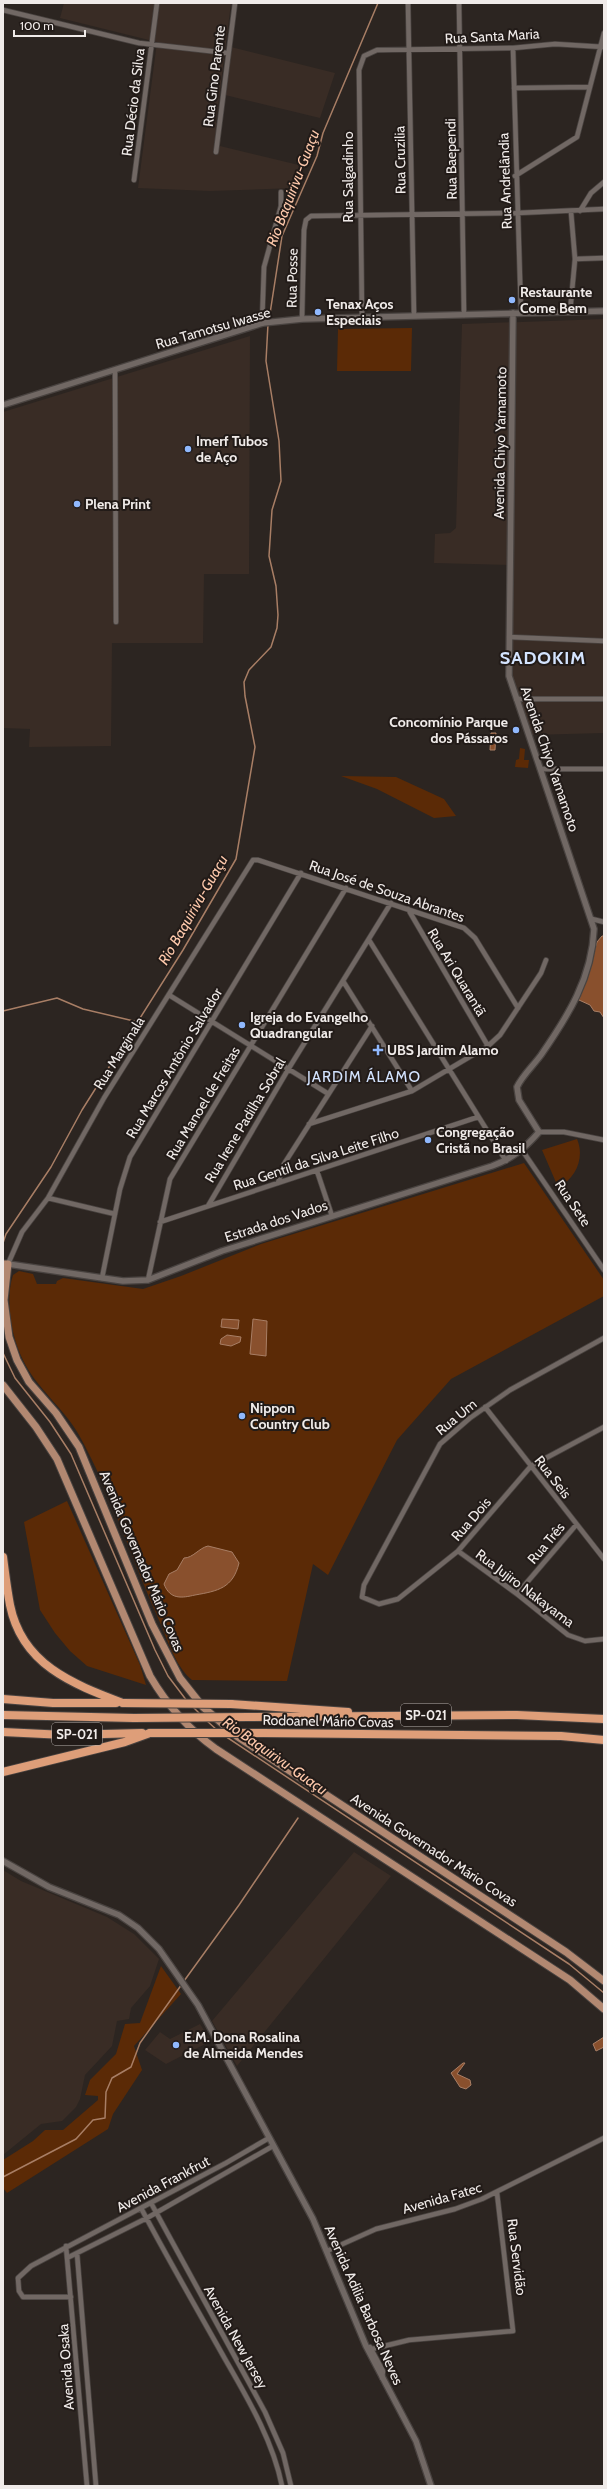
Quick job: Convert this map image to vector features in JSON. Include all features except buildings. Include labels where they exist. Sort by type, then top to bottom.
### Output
[{"type":"highway","points":[[3,1557],[10,1607],[19,1631],[36,1655],[62,1678],[79,1687],[123,1703]]},
{"type":"highway","points":[[3,1699],[52,1703],[231,1704],[338,1710],[363,1715]]},
{"type":"highway","name":"Rodoanel Mário Covas","points":[[3,1715],[134,1718],[363,1715],[524,1715],[604,1719]]},
{"type":"highway","name":"Rodoanel Mário Covas","points":[[3,1732],[65,1735],[262,1733],[561,1736],[604,1740]]},
{"type":"highway","points":[[3,1772],[125,1742],[150,1733]]},
{"type":"main road","name":"Avenida Governador Mário Covas","points":[[5,1264],[4,1300],[9,1337],[17,1360],[29,1382],[56,1413],[79,1447],[163,1648],[194,1698],[238,1737],[560,1948],[604,1981]]},
{"type":"main road","points":[[3,1385],[36,1427],[57,1459],[150,1676],[169,1705],[184,1722],[216,1749],[570,1980],[604,2009]]},
{"type":"street","name":"Rua Décio da Silva","points":[[134,180],[157,3]]},
{"type":"street","name":"Rua Gino Parente","points":[[216,152],[227,53],[235,3]]},
{"type":"street","name":"Rua Cruzilia","points":[[408,3],[414,316]]},
{"type":"street","name":"Rua Baependi","points":[[459,3],[464,315]]},
{"type":"street","points":[[3,10],[151,44],[227,53]]},
{"type":"street","points":[[515,176],[577,137],[589,87],[602,47],[604,33]]},
{"type":"street","name":"Rua Santa Maria","points":[[382,51],[513,48],[555,44],[602,47]]},
{"type":"street","name":"Rua Andrelândia","points":[[513,48],[515,176],[521,313]]},
{"type":"street","name":"Rua Salgadinho","points":[[362,318],[359,216],[360,65],[367,54],[382,51]]},
{"type":"street","points":[[514,88],[589,87]]},
{"type":"street","points":[[580,211],[591,193],[604,182]]},
{"type":"street","points":[[263,324],[264,267],[281,206],[281,192]]},
{"type":"street","points":[[359,216],[571,212],[604,209]]},
{"type":"street","points":[[570,312],[575,259],[571,212]]},
{"type":"street","name":"Rua Posse","points":[[302,319],[304,230],[306,220],[311,216],[359,216]]},
{"type":"street","points":[[575,259],[604,258]]},
{"type":"street","name":"Rua Tamotsu Iwasse","points":[[3,405],[273,322],[302,319],[604,311]]},
{"type":"street","name":"Avenida Chiyo Yamamoto","points":[[513,313],[509,676],[592,919],[594,929],[592,947],[577,1000],[568,1017],[517,1087],[519,1100],[539,1132]]},
{"type":"street","points":[[115,370],[116,622]]},
{"type":"street","points":[[509,637],[604,641]]},
{"type":"street","points":[[516,699],[604,699]]},
{"type":"street","points":[[540,770],[604,769]]},
{"type":"street","name":"Rua José de Souza Abrantes","points":[[258,860],[464,928],[470,932],[518,1008]]},
{"type":"street","name":"Rua Marginala","points":[[5,1264],[22,1232],[48,1198],[100,1103],[251,862],[258,860]]},
{"type":"street","name":"Rua Marcos Antônio Salvador","points":[[102,1278],[115,1214],[130,1157],[147,1126],[213,1021],[301,873]]},
{"type":"street","name":"Rua Manoel de Freitas","points":[[148,1280],[170,1179],[346,888]]},
{"type":"street","name":"Rua Irene Padilha Sobral","points":[[208,1206],[289,1068],[391,903]]},
{"type":"street","name":"Rua Ari Quarantã","points":[[408,909],[488,1046]]},
{"type":"street","points":[[592,919],[604,922]]},
{"type":"street","points":[[369,940],[506,1161]]},
{"type":"street","points":[[309,1124],[412,1092],[450,1071],[488,1046],[500,1035],[541,973],[546,960]]},
{"type":"street","points":[[343,981],[412,1092]]},
{"type":"street","points":[[169,995],[289,1068],[327,1093]]},
{"type":"street","points":[[278,1183],[284,1164],[327,1093],[372,1026]]},
{"type":"street","name":"Rua Gentil da Silva Leite Filho","points":[[160,1222],[478,1117]]},
{"type":"street","points":[[539,1132],[564,1132],[604,1140]]},
{"type":"street","name":"Estrada dos Vados","points":[[5,1264],[124,1281],[148,1280],[172,1272],[222,1251],[506,1161],[522,1150],[539,1132]]},
{"type":"street","name":"Rua Sete","points":[[522,1150],[604,1270]]},
{"type":"street","points":[[317,1170],[332,1216]]},
{"type":"street","points":[[48,1198],[115,1214]]},
{"type":"street","name":"Rua Um","points":[[364,1585],[440,1444],[453,1431],[510,1390],[604,1338]]},
{"type":"street","name":"Rua Seis","points":[[485,1407],[604,1559]]},
{"type":"street","name":"Rua Dois","points":[[364,1585],[361,1594],[365,1599],[378,1604],[392,1602],[423,1581],[458,1552],[531,1466],[604,1427]]},
{"type":"street","name":"Rua Três","points":[[517,1594],[576,1525]]},
{"type":"street","name":"Rua Jujiro Nakayama","points":[[458,1552],[517,1594],[572,1637],[585,1641],[604,1639]]},
{"type":"street","name":"Avenida Adilia Barbosa Neves","points":[[3,1861],[50,1887],[119,1915],[148,1937],[185,1988],[215,2034],[273,2146],[302,2197],[382,2378],[416,2441],[431,2486]]},
{"type":"street","name":"Avenida Frankfrut","points":[[71,2297],[27,2298],[20,2294],[17,2283],[20,2274],[24,2270],[66,2246],[142,2208],[269,2138]]},
{"type":"street","name":"Avenida Fatec","points":[[327,2251],[376,2229],[466,2206],[497,2193],[604,2138]]},
{"type":"street","name":"Avenida Frankfrut","points":[[68,2257],[146,2218],[273,2146]]},
{"type":"street","points":[[226,2163],[230,2171]]},
{"type":"street","name":"Rua Servidão","points":[[369,2347],[409,2340],[512,2332],[514,2325],[497,2193]]},
{"type":"street","name":"Avenida New Jersey","points":[[151,2203],[276,2434],[291,2486]]},
{"type":"street","name":"Avenida New Jersey","points":[[142,2208],[146,2218],[238,2382],[267,2439],[282,2486]]},
{"type":"street","name":"Avenida Osaka","points":[[66,2246],[76,2346],[87,2486]]},
{"type":"street","name":"Avenida Osaka","points":[[77,2253],[96,2486]]},
{"type":"street","points":[[76,2346],[84,2345]]},
{"type":"street","points":[[77,2361],[85,2360]]},
{"type":"street","points":[[238,2382],[246,2378]]},
{"type":"street","points":[[246,2399],[255,2394]]},
{"type":"street","points":[[280,2480],[289,2477]]},
{"type":"shaded area","points":[[64,3],[231,3],[216,123],[222,124],[220,146],[303,166],[295,188],[210,191],[138,188],[157,42],[60,18]]},
{"type":"shaded area","points":[[231,47],[335,73],[320,118],[225,95]]},
{"type":"shaded area","points":[[604,319],[604,733],[531,735],[511,677],[512,565],[434,563],[435,534],[450,533],[456,528],[462,324]]},
{"type":"shaded area","points":[[412,328],[411,371],[337,371],[338,329]]},
{"type":"shaded area","points":[[250,336],[249,574],[204,574],[203,643],[112,643],[111,746],[29,747],[30,729],[3,728],[3,412]]},
{"type":"shaded area","points":[[491,733],[496,733],[495,750],[490,750]]},
{"type":"shaded area","points":[[520,748],[525,749],[524,760],[529,760],[528,768],[515,767],[516,760],[519,759]]},
{"type":"shaded area","points":[[341,776],[396,777],[444,799],[456,816],[434,818],[377,789]]},
{"type":"shaded area","points":[[602,936],[604,936],[604,1018],[600,1012],[594,1011],[590,1005],[579,1000],[597,942]]},
{"type":"shaded area","points":[[577,1139],[580,1153],[577,1167],[570,1179],[558,1187],[542,1150]]},
{"type":"shaded area","name":"Nippon Country Club","points":[[524,1163],[604,1280],[604,1296],[451,1379],[397,1440],[328,1575],[313,1564],[287,1681],[192,1680],[182,1669],[171,1648],[113,1506],[79,1435],[66,1416],[36,1380],[23,1360],[15,1340],[10,1318],[9,1307],[13,1275],[19,1271],[33,1274],[37,1284],[56,1284],[57,1281],[63,1278],[143,1289],[181,1276],[261,1244]]},
{"type":"shaded area","points":[[222,1319],[239,1320],[238,1329],[221,1327]]},
{"type":"shaded area","points":[[253,1319],[267,1321],[266,1356],[250,1354]]},
{"type":"shaded area","points":[[227,1335],[241,1337],[240,1342],[231,1346],[220,1344],[221,1339]]},
{"type":"shaded area","points":[[67,1501],[140,1665],[146,1685],[87,1666],[70,1651],[55,1633],[40,1610],[24,1522]]},
{"type":"shaded area","points":[[208,1546],[232,1552],[239,1563],[233,1578],[229,1583],[211,1592],[190,1596],[177,1597],[170,1593],[164,1584],[169,1574],[177,1570],[184,1558],[187,1558]]},
{"type":"shaded area","points":[[354,1852],[391,1876],[237,2066],[212,2021]]},
{"type":"shaded area","points":[[3,1870],[21,1881],[107,1917],[134,1934],[159,1959],[150,1986],[131,2008],[129,2019],[117,2021],[112,2046],[85,2075],[80,2099],[76,2107],[62,2121],[41,2124],[3,2155]]},
{"type":"shaded area","points":[[161,1966],[181,1994],[134,2046],[142,2070],[113,2114],[108,2129],[7,2193],[3,2188],[3,2160],[33,2141],[45,2130],[63,2130],[98,2100],[98,2096],[85,2095],[90,2080],[116,2054],[125,2024],[140,2023]]},
{"type":"shaded area","name":"E.M. Dona Rosalina de Almeida Mendes","points":[[200,2024],[211,2041],[166,2064],[145,2050],[160,2032],[170,2039]]},
{"type":"shaded area","points":[[604,2037],[604,2047],[596,2051],[593,2044]]},
{"type":"shaded area","points":[[465,2063],[457,2074],[470,2080],[471,2085],[466,2089],[460,2087],[451,2073]]},
{"type":"waterway","name":"Rio Baquirivu-Guaçu","points":[[269,320],[282,236],[317,156],[323,133],[378,3]]},
{"type":"waterway","name":"Rio Baquirivu-Guaçu","points":[[3,1243],[6,1234],[51,1167],[82,1110],[183,950],[236,859],[255,747],[245,696],[244,682],[249,670],[271,647],[277,628],[278,615],[276,586],[269,556],[272,510],[281,481],[279,441],[266,361],[268,324]]},
{"type":"waterway","points":[[3,1011],[57,998],[83,1009],[138,1022]]},
{"type":"waterway","name":"Rio Baquirivu-Guaçu","points":[[3,1353],[15,1378],[50,1422],[71,1454],[155,1650],[168,1676],[187,1701]]},
{"type":"waterway","name":"Rio Baquirivu-Guaçu","points":[[192,1706],[200,1714]]},
{"type":"waterway","name":"Rio Baquirivu-Guaçu","points":[[207,1721],[217,1730]]},
{"type":"waterway","name":"Rio Baquirivu-Guaçu","points":[[225,1736],[569,1964],[604,1993]]},
{"type":"waterway","points":[[184,1981],[239,1905],[298,1818]]},
{"type":"waterway","points":[[3,2177],[76,2139],[93,2120],[105,2118],[106,2092],[112,2078],[131,2067],[140,2043],[182,1984]]},
{"type":"place","name":"Restaurante Come Bem","points":[[512,300]]},
{"type":"place","name":"Tenax Aços Especiais","points":[[318,312]]},
{"type":"place","name":"Imerf Tubos de Aço","points":[[188,449]]},
{"type":"place","name":"Plena Print","points":[[77,504]]},
{"type":"place","name":"Concomínio Parque dos Pássaros","points":[[516,730]]},
{"type":"place","name":"Igreja do Evangelho Quadrangular","points":[[242,1025]]},
{"type":"place","name":"UBS Jardim Alamo","points":[[378,1050]]},
{"type":"place","name":"Congregação Cristã no Brasil","points":[[428,1140]]},
{"type":"place","name":"Nippon Country Club","points":[[242,1416]]},
{"type":"place","name":"E.M. Dona Rosalina de Almeida Mendes","points":[[176,2045]]},
{"type":"district","name":"SADOKIM","points":[[543,658]]},
{"type":"district","name":"JARDIM ÁLAMO","points":[[364,1077]]}]
